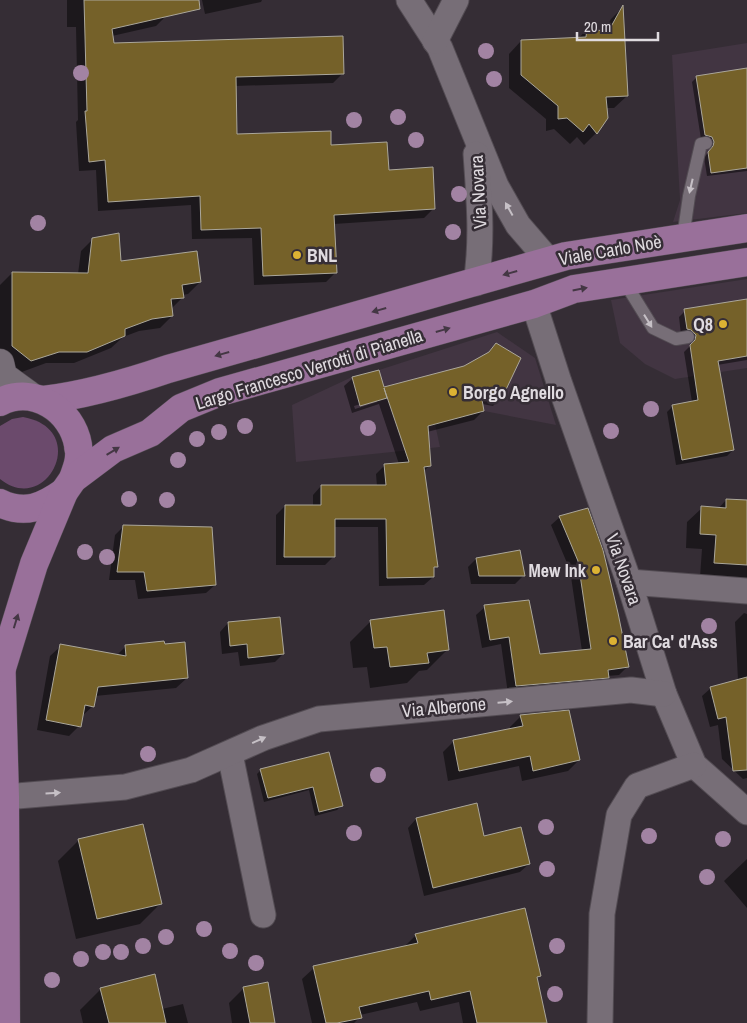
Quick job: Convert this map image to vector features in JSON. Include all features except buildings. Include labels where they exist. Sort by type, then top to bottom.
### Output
[{"type":"main road","name":"Viale Carlo Noè","points":[[476,283],[566,256],[747,228]]},
{"type":"main road","name":"Viale Carlo Noè","points":[[534,304],[574,289],[747,262]]},
{"type":"main road","name":"Largo Francesco Verrotti di Pianella","points":[[0,402],[18,396],[37,398],[76,396],[476,283]]},
{"type":"main road","name":"Largo Francesco Verrotti di Pianella","points":[[0,503],[9,508],[29,509],[48,504],[68,485],[113,449],[150,433],[181,408],[220,392],[534,304]]},
{"type":"main road","points":[[2,668],[34,564],[79,456],[76,433],[63,413],[37,398]]},
{"type":"main road","points":[[0,640],[2,668],[2,760],[5,797],[6,1023]]},
{"type":"street","name":"Via Novara","points":[[408,0],[440,48],[496,186],[518,225],[549,261]]},
{"type":"street","points":[[435,41],[456,0]]},
{"type":"street","name":"Via Novara","points":[[475,132],[481,232],[476,283]]},
{"type":"street","name":"Via Novara","points":[[534,304],[558,382],[629,582],[664,694],[694,765],[747,812]]},
{"type":"street","points":[[0,363],[3,376],[37,398]]},
{"type":"street","points":[[629,582],[747,591]]},
{"type":"street","name":"Via Alberone","points":[[5,797],[125,787],[191,770],[263,738],[319,719],[631,690],[664,694]]},
{"type":"street","points":[[230,754],[263,915]]},
{"type":"street","points":[[600,1023],[602,914],[619,815],[637,786],[694,765]]},
{"type":"lane","points":[[683,238],[689,196],[701,144],[706,143]]},
{"type":"lane","points":[[624,281],[653,328],[676,339],[688,337]]},
{"type":"shaded area","points":[[747,43],[747,213],[673,222],[680,200],[672,55]]},
{"type":"shaded area","points":[[747,279],[747,368],[675,379],[645,364],[620,343],[611,300]]},
{"type":"shaded area","points":[[497,332],[535,358],[556,425],[484,411],[435,424],[440,447],[296,462],[292,405],[352,377]]},
{"type":"shaded area","points":[[23,417],[43,425],[55,437],[58,452],[55,467],[46,479],[33,487],[17,488],[0,479],[0,426],[12,419]]},
{"type":"place","name":"BNL","points":[[297,255]]},
{"type":"place","name":"Q8","points":[[723,324]]},
{"type":"place","name":"Borgo Agnello","points":[[453,392]]},
{"type":"place","name":"Mew Ink","points":[[596,570]]},
{"type":"place","name":"Bar Ca' d'Ass","points":[[613,641]]}]
